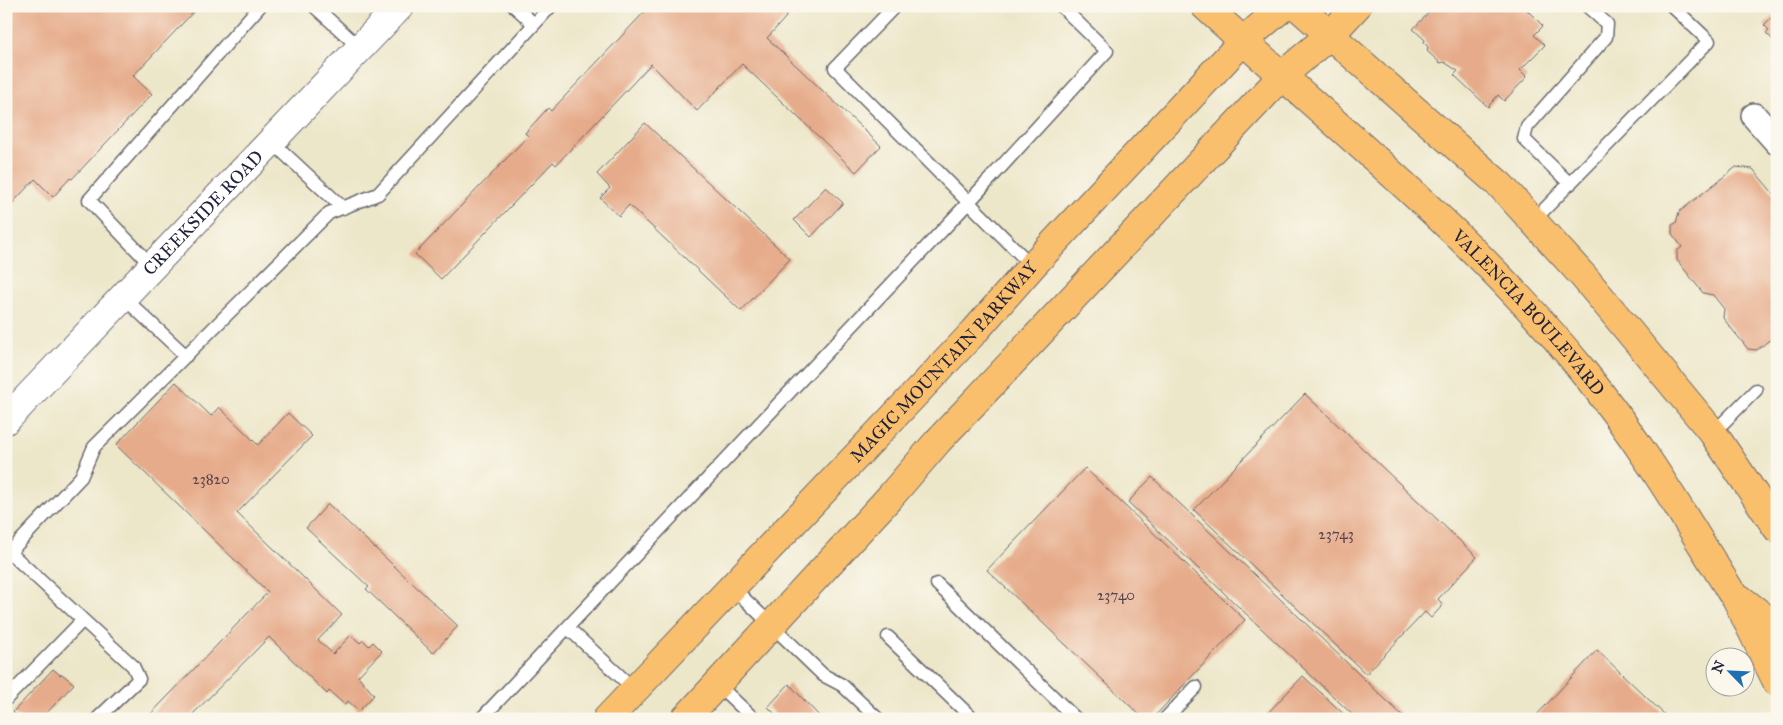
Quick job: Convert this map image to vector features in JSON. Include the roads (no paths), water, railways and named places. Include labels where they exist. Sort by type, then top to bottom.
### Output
[{"type":"main road","name":"VALENCIA BOULEVARD","points":[[1205,6],[1242,42],[1283,75],[1456,234],[1518,296],[1570,356],[1651,462],[1735,596],[1777,682]]},
{"type":"main road","name":"MAGIC MOUNTAIN PARKWAY","points":[[607,719],[974,332],[1032,266],[1242,42],[1284,6]]},
{"type":"main road","points":[[1298,6],[1501,186],[1584,277],[1713,432],[1777,528]]},
{"type":"main road","points":[[685,719],[889,498],[938,441],[1283,75],[1331,34],[1357,6]]},
{"type":"main road","points":[[1735,596],[1777,626]]},
{"type":"street","name":"CREEKSIDE ROAD","points":[[7,418],[360,48],[390,10]]},
{"type":"street","points":[[1754,116],[1777,142]]},
{"type":"lane","points":[[152,266],[89,200],[260,6]]},
{"type":"lane","points":[[314,6],[360,48]]},
{"type":"lane","points":[[514,6],[534,24]]},
{"type":"lane","points":[[97,719],[139,679],[133,666],[7,552],[80,477],[94,447],[329,214],[378,194],[550,6]]},
{"type":"lane","points":[[895,6],[835,68],[1032,266]]},
{"type":"lane","points":[[481,719],[968,203],[1107,51],[1061,6]]},
{"type":"lane","points":[[1570,184],[1524,139],[1527,127],[1606,37],[1607,24],[1587,6]]},
{"type":"lane","points":[[1533,221],[1709,41],[1672,6]]},
{"type":"lane","points":[[272,140],[343,208]]},
{"type":"lane","points":[[123,297],[186,356]]},
{"type":"lane","points":[[1713,432],[1756,390]]},
{"type":"lane","points":[[937,584],[1076,719]]},
{"type":"lane","points":[[732,587],[822,675],[842,685],[878,719]]},
{"type":"lane","points":[[6,699],[83,620]]},
{"type":"lane","points":[[568,628],[634,690]]},
{"type":"lane","points":[[888,638],[973,719]]},
{"type":"lane","points":[[717,684],[754,719]]},
{"type":"lane","points":[[1166,719],[1196,687]]}]
